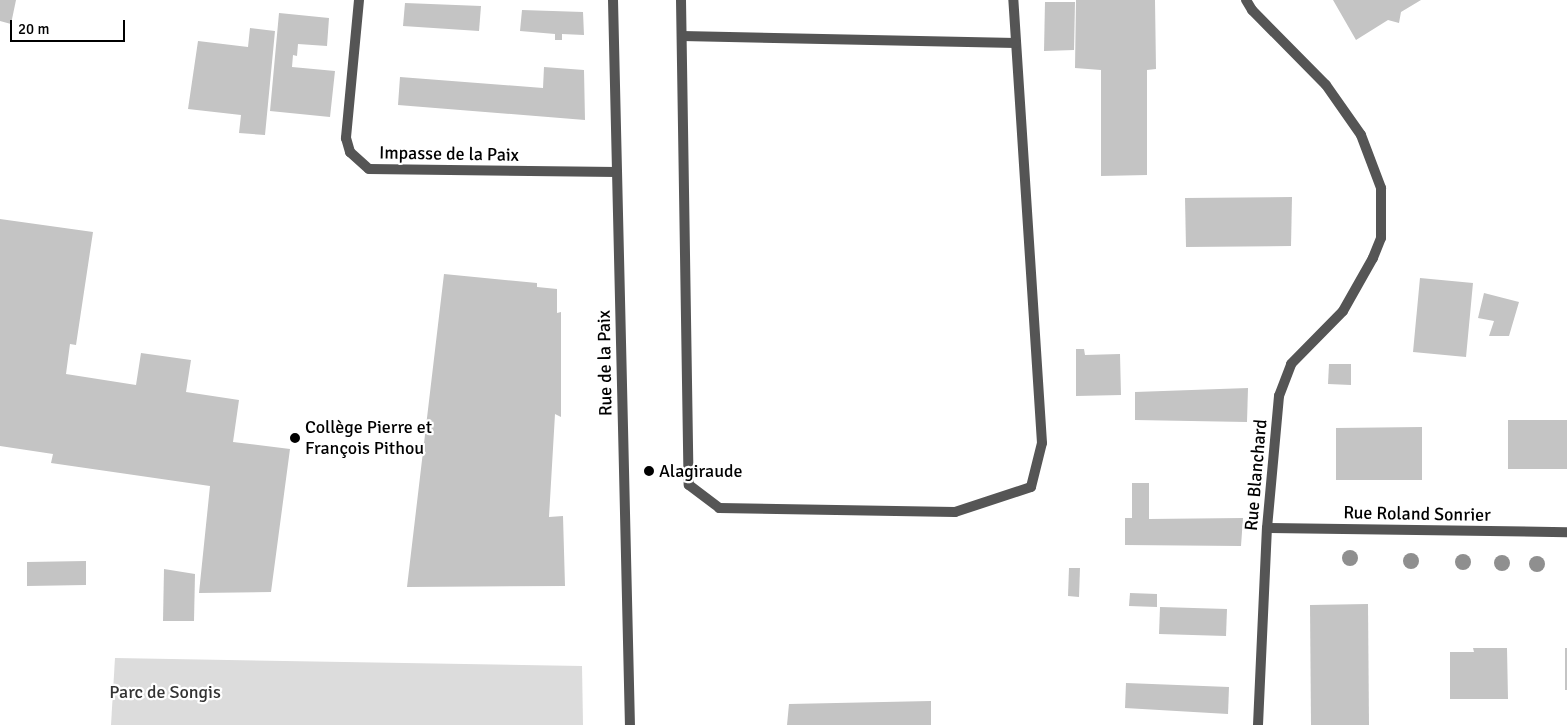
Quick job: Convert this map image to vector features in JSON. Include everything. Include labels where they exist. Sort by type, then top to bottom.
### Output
[{"type":"street","name":"Impasse de la Paix","points":[[359,0],[346,138],[350,152],[369,169],[617,172]]},
{"type":"street","name":"Rue de la Paix","points":[[613,0],[630,725]]},
{"type":"street","points":[[681,0],[688,485],[719,508],[955,512],[1031,487],[1042,443],[1013,0]]},
{"type":"street","name":"Rue Blanchard","points":[[1246,0],[1252,10],[1326,85],[1361,134],[1381,188],[1381,238],[1372,258],[1343,311],[1292,364],[1279,396],[1267,528],[1258,725]]},
{"type":"street","points":[[682,36],[1016,43]]},
{"type":"street","name":"Rue Roland Sonrier","points":[[1267,528],[1567,532]]},
{"type":"green space","name":"Parc de Songis","points":[[115,658],[582,666],[583,725],[111,725]]},
{"type":"building","points":[[0,0],[16,0],[11,24],[0,21]]},
{"type":"building","points":[[1076,0],[1155,0],[1156,69],[1147,70],[1147,175],[1101,176],[1101,70],[1075,68]]},
{"type":"building","points":[[1333,0],[1421,0],[1401,12],[1399,23],[1388,20],[1356,40]]},
{"type":"building","points":[[1045,2],[1075,2],[1074,50],[1044,51]]},
{"type":"building","points":[[405,3],[481,6],[479,31],[403,26]]},
{"type":"building","points":[[522,10],[583,12],[584,35],[562,34],[562,40],[555,40],[555,34],[520,31]]},
{"type":"building","points":[[279,13],[329,18],[327,46],[298,44],[297,56],[293,55],[292,67],[335,71],[330,117],[270,111]]},
{"type":"building","points":[[250,28],[275,31],[265,135],[239,133],[241,115],[188,109],[198,41],[248,47]]},
{"type":"building","points":[[544,67],[584,70],[585,120],[398,105],[400,77],[543,88]]},
{"type":"building","points":[[1292,197],[1291,246],[1186,247],[1185,198]]},
{"type":"building","points":[[0,219],[93,232],[76,345],[70,344],[66,374],[136,385],[141,353],[191,360],[186,392],[239,400],[233,442],[290,449],[271,592],[199,593],[210,486],[51,463],[53,454],[0,446]]},
{"type":"building","points":[[444,274],[537,283],[537,287],[557,289],[557,313],[561,312],[561,417],[555,414],[549,517],[563,516],[565,586],[407,587]]},
{"type":"building","points":[[1420,278],[1473,283],[1466,357],[1413,352]]},
{"type":"building","points":[[1484,293],[1519,302],[1509,336],[1489,336],[1494,321],[1478,318]]},
{"type":"building","points":[[1076,349],[1084,349],[1085,355],[1120,354],[1121,395],[1076,396]]},
{"type":"building","points":[[1329,364],[1351,364],[1351,385],[1328,384]]},
{"type":"building","points":[[1248,388],[1247,422],[1135,420],[1135,392]]},
{"type":"building","points":[[1508,420],[1567,420],[1567,469],[1508,469]]},
{"type":"building","points":[[1422,427],[1422,480],[1336,480],[1336,428]]},
{"type":"building","points":[[1132,483],[1149,483],[1149,519],[1243,518],[1241,546],[1125,545],[1125,518],[1132,518]]},
{"type":"building","points":[[86,561],[86,585],[27,586],[27,562]]},
{"type":"building","points":[[1069,568],[1080,568],[1079,597],[1068,596]]},
{"type":"building","points":[[164,569],[195,574],[194,621],[163,621]]},
{"type":"building","points":[[1130,593],[1157,594],[1157,607],[1129,606]]},
{"type":"building","points":[[1368,604],[1369,725],[1311,725],[1310,605]]},
{"type":"building","points":[[1160,607],[1227,609],[1226,636],[1159,634]]},
{"type":"building","points":[[1473,648],[1507,648],[1508,699],[1450,699],[1450,652],[1474,652]]},
{"type":"building","points":[[1565,648],[1567,648],[1567,690],[1565,690]]},
{"type":"building","points":[[1126,683],[1229,687],[1228,714],[1125,708]]},
{"type":"building","points":[[931,701],[931,725],[787,725],[789,704]]},
{"type":"place","name":"Collège Pierre et François Pithou","points":[[295,438]]},
{"type":"place","name":"Alagiraude","points":[[649,471]]}]
